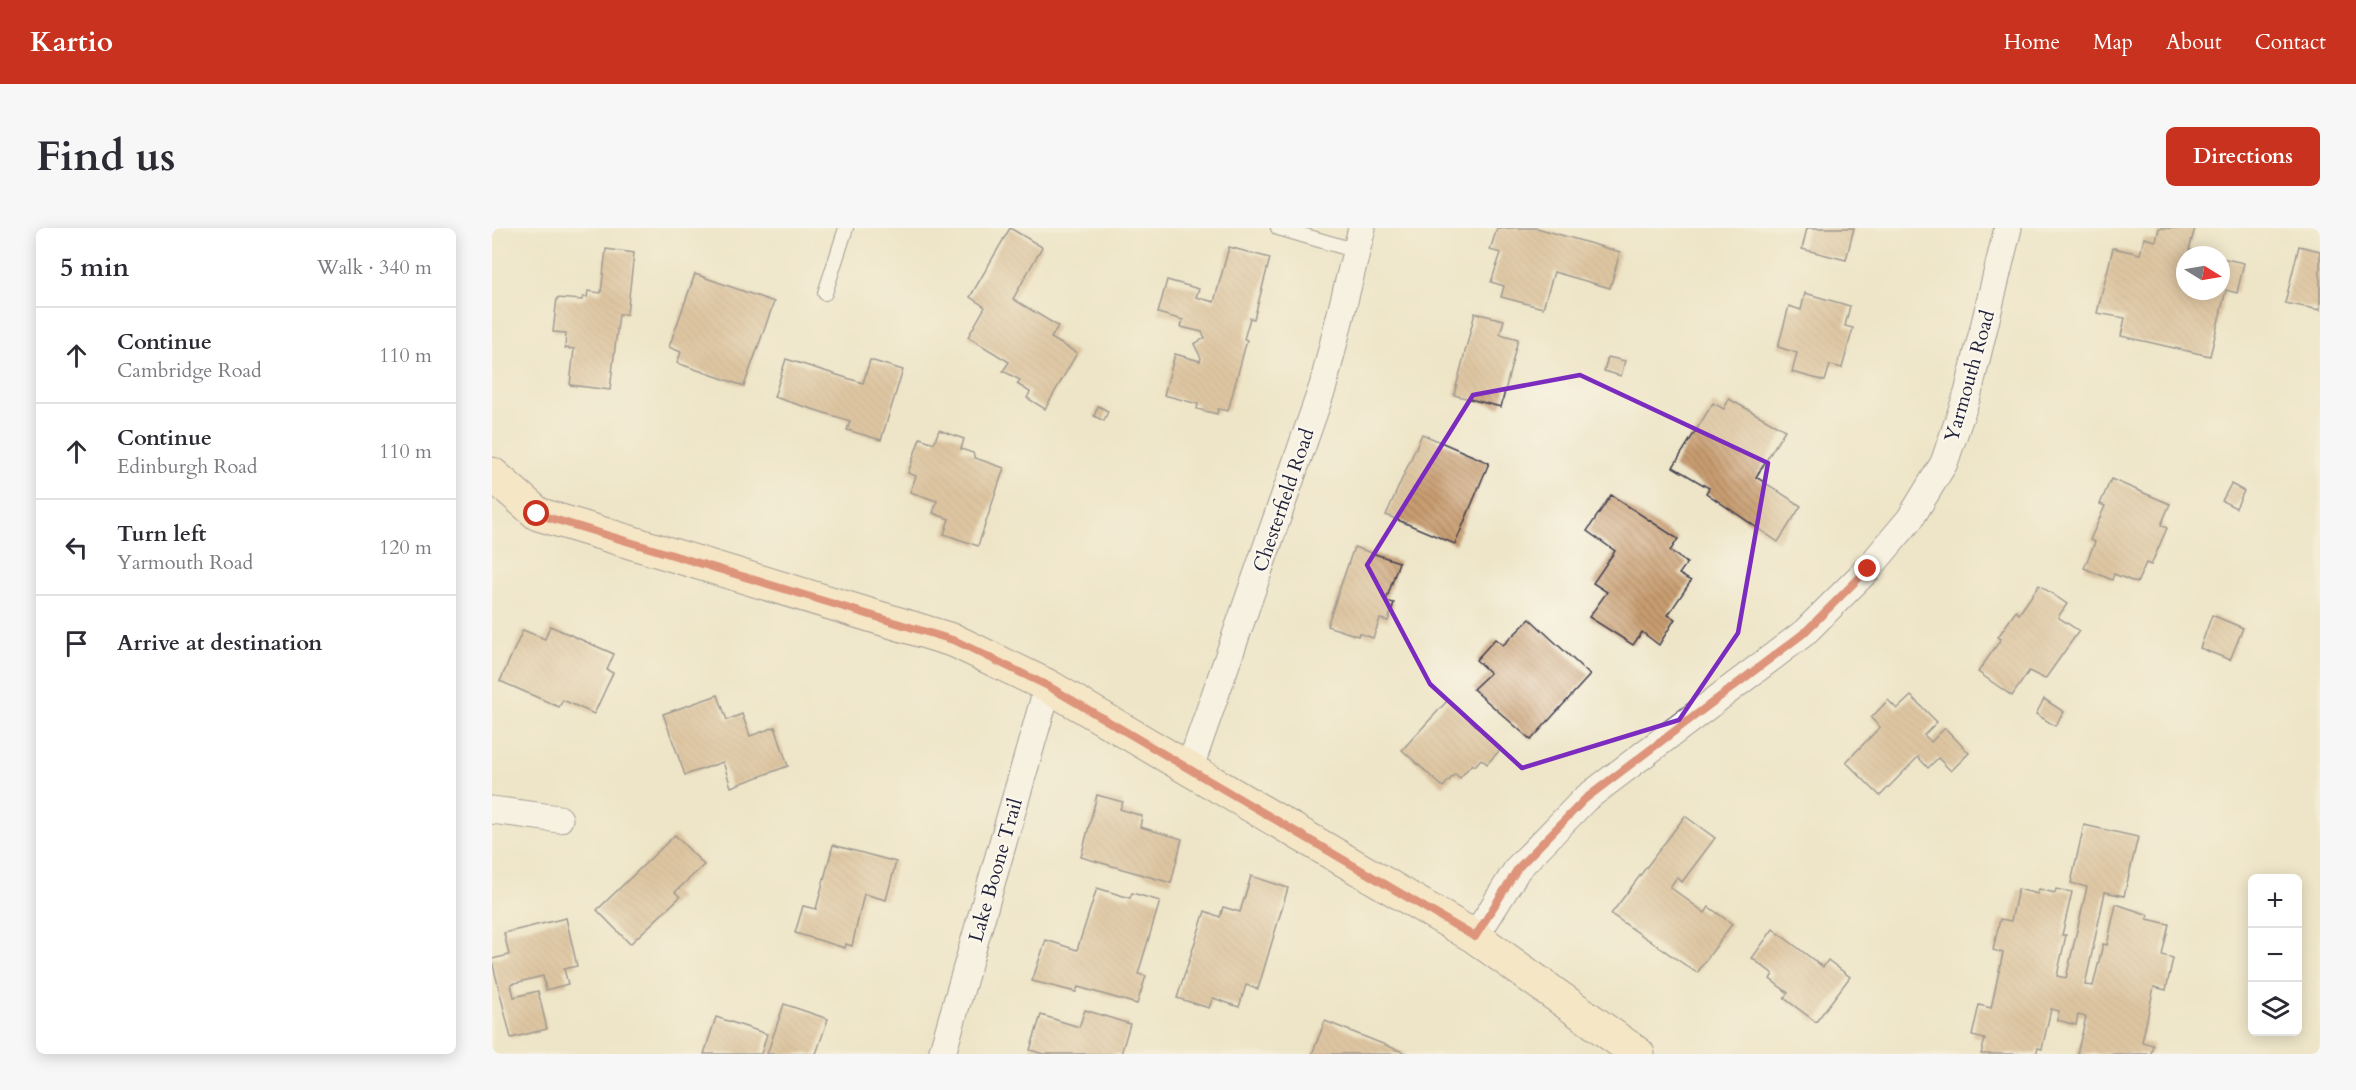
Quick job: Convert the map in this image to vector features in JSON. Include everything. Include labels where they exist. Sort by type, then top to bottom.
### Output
[{"type":"street","name":"Yarmouth Road","points":[[1475,937],[1518,868],[1585,799],[1804,633],[1868,569],[1910,519],[1944,463],[1968,393],[2008,228]]},
{"type":"street","name":"Chesterfield Road","points":[[1190,767],[1323,386],[1360,239]]},
{"type":"street","points":[[492,474],[537,514],[956,641],[1048,686],[1190,767],[1475,937],[1638,1054]]},
{"type":"street","name":"Lake Boone Trail","points":[[942,1054],[1048,686]]},
{"type":"street","points":[[492,810],[559,819]]},
{"type":"lane","points":[[825,293],[846,228]]},
{"type":"lane","points":[[1278,228],[1360,239]]},
{"type":"highlighted area","points":[[1580,375],[1768,463],[1738,633],[1679,720],[1522,768],[1430,684],[1367,565],[1473,395]]},
{"type":"building","points":[[1010,228],[1042,247],[1013,299],[1058,326],[1051,338],[1077,353],[1045,409],[1027,398],[1030,392],[1017,384],[1020,380],[1003,371],[1009,362],[968,337],[985,307],[970,297]]},
{"type":"building","points":[[1497,228],[1537,228],[1620,252],[1610,288],[1554,272],[1543,308],[1501,297],[1504,286],[1491,282],[1501,253],[1490,250]]},
{"type":"building","points":[[1807,228],[1854,228],[1846,260],[1802,249]]},
{"type":"building","points":[[2159,228],[2195,228],[2190,246],[2176,246],[2176,300],[2224,300],[2210,356],[2121,336],[2125,318],[2097,313],[2113,248],[2140,254],[2144,238],[2156,241]]},
{"type":"building","points":[[2299,246],[2320,251],[2320,310],[2285,303]]},
{"type":"building","points":[[1229,247],[1270,258],[1254,319],[1250,318],[1244,339],[1247,340],[1228,411],[1218,409],[1217,414],[1197,409],[1198,404],[1164,395],[1175,354],[1200,361],[1201,358],[1194,344],[1205,338],[1202,332],[1181,327],[1183,320],[1158,313],[1167,280],[1199,289],[1196,297],[1214,302]]},
{"type":"building","points":[[606,249],[634,253],[627,314],[619,314],[610,390],[570,385],[574,349],[565,348],[566,333],[553,332],[557,298],[582,300],[583,297],[587,297],[588,291],[601,293]]},
{"type":"building","points":[[2230,260],[2244,263],[2237,293],[2230,291]]},
{"type":"building","points":[[695,274],[774,302],[744,386],[677,363],[681,352],[669,347]]},
{"type":"building","points":[[1805,293],[1850,306],[1845,326],[1853,328],[1842,368],[1830,365],[1825,381],[1792,372],[1797,353],[1778,347],[1789,306],[1801,310]]},
{"type":"building","points":[[1475,313],[1504,320],[1500,334],[1518,339],[1501,407],[1454,395]]},
{"type":"building","points":[[1608,357],[1625,361],[1621,376],[1604,371]]},
{"type":"building","points":[[786,359],[863,383],[870,360],[903,370],[881,440],[847,430],[850,421],[774,397]]},
{"type":"building","points":[[1729,399],[1785,430],[1756,477],[1801,506],[1778,542],[1706,493],[1709,488],[1673,467],[1713,403],[1724,409]]},
{"type":"building","points":[[1098,406],[1108,411],[1104,421],[1094,416]]},
{"type":"building","points":[[939,430],[964,439],[961,449],[973,453],[975,458],[1004,468],[978,546],[944,534],[949,519],[933,513],[937,501],[910,492],[916,476],[908,473],[920,438],[934,443]]},
{"type":"building","points":[[1422,434],[1489,463],[1455,544],[1386,515]]},
{"type":"building","points":[[2111,479],[2170,504],[2161,525],[2167,528],[2151,565],[2146,563],[2137,583],[2114,574],[2112,580],[2084,568],[2095,542],[2090,540],[2105,506],[2100,504]]},
{"type":"building","points":[[2231,484],[2244,491],[2236,508],[2222,501]]},
{"type":"building","points":[[1611,495],[1678,539],[1670,551],[1687,563],[1679,574],[1691,581],[1668,615],[1675,619],[1659,645],[1642,632],[1633,645],[1589,617],[1607,592],[1593,583],[1615,551],[1587,531]]},
{"type":"building","points":[[1354,547],[1399,562],[1386,601],[1394,603],[1388,621],[1380,619],[1373,638],[1359,633],[1358,636],[1327,626]]},
{"type":"building","points":[[2039,585],[2067,604],[2058,617],[2079,631],[2045,679],[2029,671],[2012,696],[1978,672],[2001,639],[1998,637],[2016,611],[2019,614]]},
{"type":"building","points":[[2212,615],[2243,628],[2230,660],[2200,648]]},
{"type":"building","points":[[1530,619],[1590,675],[1531,740],[1473,689],[1490,673],[1476,660],[1495,639],[1503,645]]},
{"type":"building","points":[[550,626],[614,654],[607,670],[613,673],[594,714],[563,700],[559,707],[500,681],[523,630],[545,639]]},
{"type":"building","points":[[718,695],[727,720],[742,714],[750,736],[775,727],[788,766],[731,787],[723,762],[685,775],[663,714]]},
{"type":"building","points":[[1911,696],[1937,722],[1924,735],[1931,742],[1945,728],[1969,753],[1951,771],[1938,758],[1928,768],[1918,757],[1880,796],[1846,762],[1880,727],[1871,718],[1888,700],[1897,709]]},
{"type":"building","points":[[2044,699],[2064,712],[2055,726],[2036,714]]},
{"type":"building","points":[[1448,700],[1501,749],[1487,764],[1481,759],[1475,766],[1472,764],[1460,778],[1455,774],[1443,787],[1402,750]]},
{"type":"building","points":[[1097,795],[1123,802],[1120,809],[1142,816],[1140,827],[1182,839],[1171,883],[1081,857]]},
{"type":"building","points":[[1685,816],[1715,838],[1682,882],[1677,877],[1670,887],[1705,913],[1709,907],[1732,924],[1697,973],[1611,914]]},
{"type":"building","points":[[2084,825],[2138,837],[2124,896],[2105,892],[2085,985],[2093,986],[2103,944],[2107,945],[2116,904],[2149,915],[2147,919],[2169,924],[2162,955],[2173,958],[2166,990],[2154,987],[2142,1042],[2153,1045],[2151,1054],[2077,1054],[2086,1017],[2078,1015],[2076,1025],[2057,1020],[2059,1011],[2051,1009],[2042,1049],[2038,1048],[2036,1054],[1981,1054],[1985,1039],[1972,1036],[1979,1005],[1991,1008],[2003,953],[1993,950],[2000,919],[2011,921],[2018,889],[2038,894],[2039,889],[2055,893],[2056,889],[2072,892],[2062,935],[2066,935],[2057,976],[2066,978],[2087,887],[2071,883]]},
{"type":"building","points":[[675,835],[704,865],[675,892],[680,897],[630,944],[597,910]]},
{"type":"building","points":[[833,845],[896,862],[886,900],[864,894],[852,946],[846,944],[845,948],[795,933],[803,906],[816,909]]},
{"type":"building","points":[[1251,876],[1288,888],[1258,989],[1246,985],[1239,1007],[1213,998],[1209,1008],[1177,998],[1205,911],[1220,917],[1223,907],[1240,912]]},
{"type":"building","points":[[1097,888],[1130,898],[1132,893],[1160,901],[1138,974],[1146,976],[1137,1004],[1078,987],[1076,992],[1032,981],[1046,940],[1077,950]]},
{"type":"building","points":[[566,918],[577,966],[564,969],[568,984],[546,990],[543,976],[511,984],[514,997],[538,991],[547,1029],[511,1038],[492,959],[509,955],[504,933]]},
{"type":"building","points":[[1773,929],[1823,967],[1828,960],[1850,977],[1816,1022],[1784,998],[1788,993],[1770,979],[1773,974],[1752,958]]},
{"type":"building","points":[[784,1004],[828,1019],[816,1054],[767,1054]]},
{"type":"building","points":[[1085,1010],[1130,1024],[1121,1054],[1043,1054],[1030,1050],[1041,1015],[1079,1027]]},
{"type":"building","points":[[716,1017],[767,1034],[761,1054],[704,1054]]},
{"type":"building","points":[[1325,1021],[1408,1054],[1312,1054]]},
{"type":"route","points":[[537,514],[956,641],[1048,686],[1190,767],[1475,937],[1518,868],[1585,799],[1804,633],[1868,569]]}]
